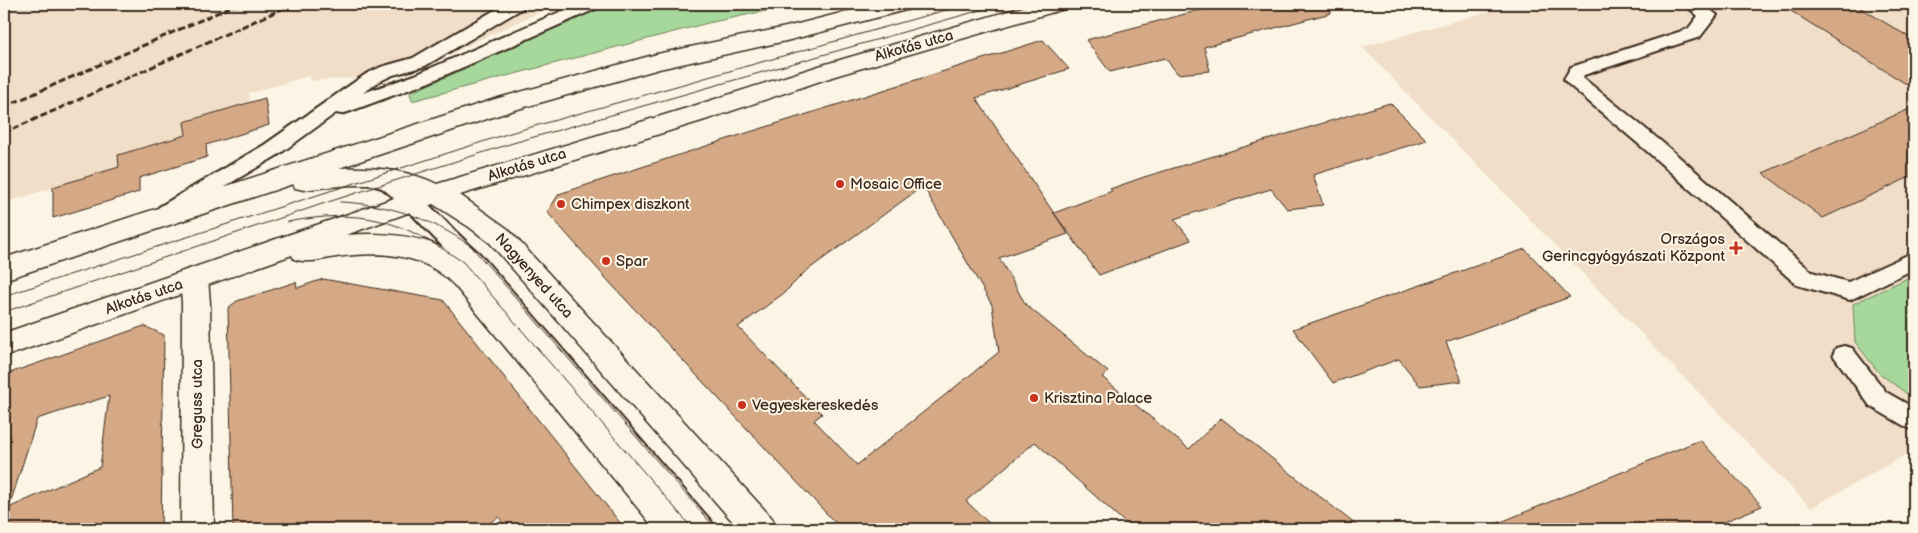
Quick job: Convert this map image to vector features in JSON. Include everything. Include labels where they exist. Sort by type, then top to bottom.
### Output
[{"type":"main road","points":[[4,269],[229,196],[442,123],[538,94],[657,62],[813,28],[902,4]]},
{"type":"main road","name":"Alkotás utca","points":[[4,345],[423,198],[696,114],[827,71],[1056,4]]},
{"type":"main road","name":"Nagyenyed utca","points":[[229,196],[319,178],[400,180],[423,198],[481,220],[499,236],[760,529]]},
{"type":"main road","points":[[203,276],[327,247],[393,245],[432,254],[453,266],[675,529]]},
{"type":"main road","name":"Greguss utca","points":[[198,529],[196,313],[203,276]]},
{"type":"lane","points":[[144,224],[242,168],[372,78],[387,70],[419,62],[517,4]]},
{"type":"lane","points":[[324,113],[421,79],[592,4]]},
{"type":"lane","points":[[1692,4],[1708,16],[1694,33],[1577,71],[1573,79],[1656,148],[1805,279],[1850,291],[1914,260]]},
{"type":"lane","points":[[423,198],[450,241],[472,259],[702,529]]},
{"type":"lane","points":[[1844,355],[1878,399],[1914,420]]},
{"type":"shaded area","points":[[4,4],[557,4],[404,75],[310,81],[309,76],[249,93],[250,102],[184,122],[186,135],[118,155],[119,167],[4,203]]},
{"type":"shaded area","name":"Országos Gerincgyógyászati Központ","points":[[1515,4],[1914,4],[1914,450],[1811,508],[1362,47]]},
{"type":"green space","points":[[616,4],[799,4],[708,23],[412,101],[410,93],[596,10]]},
{"type":"green space","points":[[1914,275],[1914,399],[1879,373],[1855,342],[1853,304]]},
{"type":"building","points":[[1223,4],[1330,4],[1331,13],[1204,47],[1210,71],[1178,74],[1165,58],[1110,72],[1086,40]]},
{"type":"building","points":[[1780,4],[1854,4],[1914,40],[1914,89]]},
{"type":"building","points":[[1043,40],[1069,69],[976,98],[1068,234],[999,258],[1026,305],[1108,372],[1102,377],[1189,449],[1221,418],[1361,529],[1132,529],[1035,442],[966,501],[995,529],[841,529],[612,285],[547,212],[559,194]],"holes":[[[923,186],[992,305],[999,352],[857,465],[814,420],[822,414],[738,327],[784,293],[805,272]]]},
{"type":"building","points":[[265,98],[269,125],[206,145],[207,157],[139,178],[139,192],[53,218],[53,187],[119,167],[118,155],[186,135],[184,122]]},
{"type":"building","points":[[1390,103],[1427,140],[1313,175],[1323,205],[1287,209],[1271,189],[1174,219],[1191,240],[1099,275],[1054,213],[1144,177]]},
{"type":"building","points":[[1914,107],[1914,175],[1823,218],[1763,173]]},
{"type":"building","points":[[1525,249],[1570,297],[1446,342],[1462,381],[1420,386],[1399,359],[1333,383],[1293,329]]},
{"type":"building","points":[[323,279],[443,300],[625,529],[506,529],[499,517],[480,529],[233,529],[228,308],[237,301],[296,282],[297,288]]},
{"type":"building","points":[[144,326],[164,335],[161,529],[4,529],[4,510],[100,467],[109,396],[37,419],[10,504],[4,503],[4,375]]},
{"type":"building","points":[[1700,440],[1762,506],[1707,529],[1484,529]]},
{"type":"tram line","points":[[4,296],[510,133],[967,4]]},
{"type":"tram line","points":[[4,312],[325,203],[513,143],[1002,4]]},
{"type":"tram line","points":[[340,202],[376,206],[409,214],[425,220],[471,246],[716,529]]},
{"type":"tram line","points":[[287,222],[338,216],[360,217],[380,221],[419,236],[463,262],[693,529]]},
{"type":"railway","points":[[4,107],[237,4]]},
{"type":"railway","points":[[4,133],[293,4]]},
{"type":"place","name":"Mosaic Office","points":[[840,184]]},
{"type":"place","name":"Chimpex diszkont","points":[[561,204]]},
{"type":"place","name":"Országos Gerincgyógyászati Központ","points":[[1736,248]]},
{"type":"place","name":"Spar","points":[[606,261]]},
{"type":"place","name":"Krisztina Palace","points":[[1034,398]]},
{"type":"place","name":"Vegyeskereskedés","points":[[742,405]]}]
